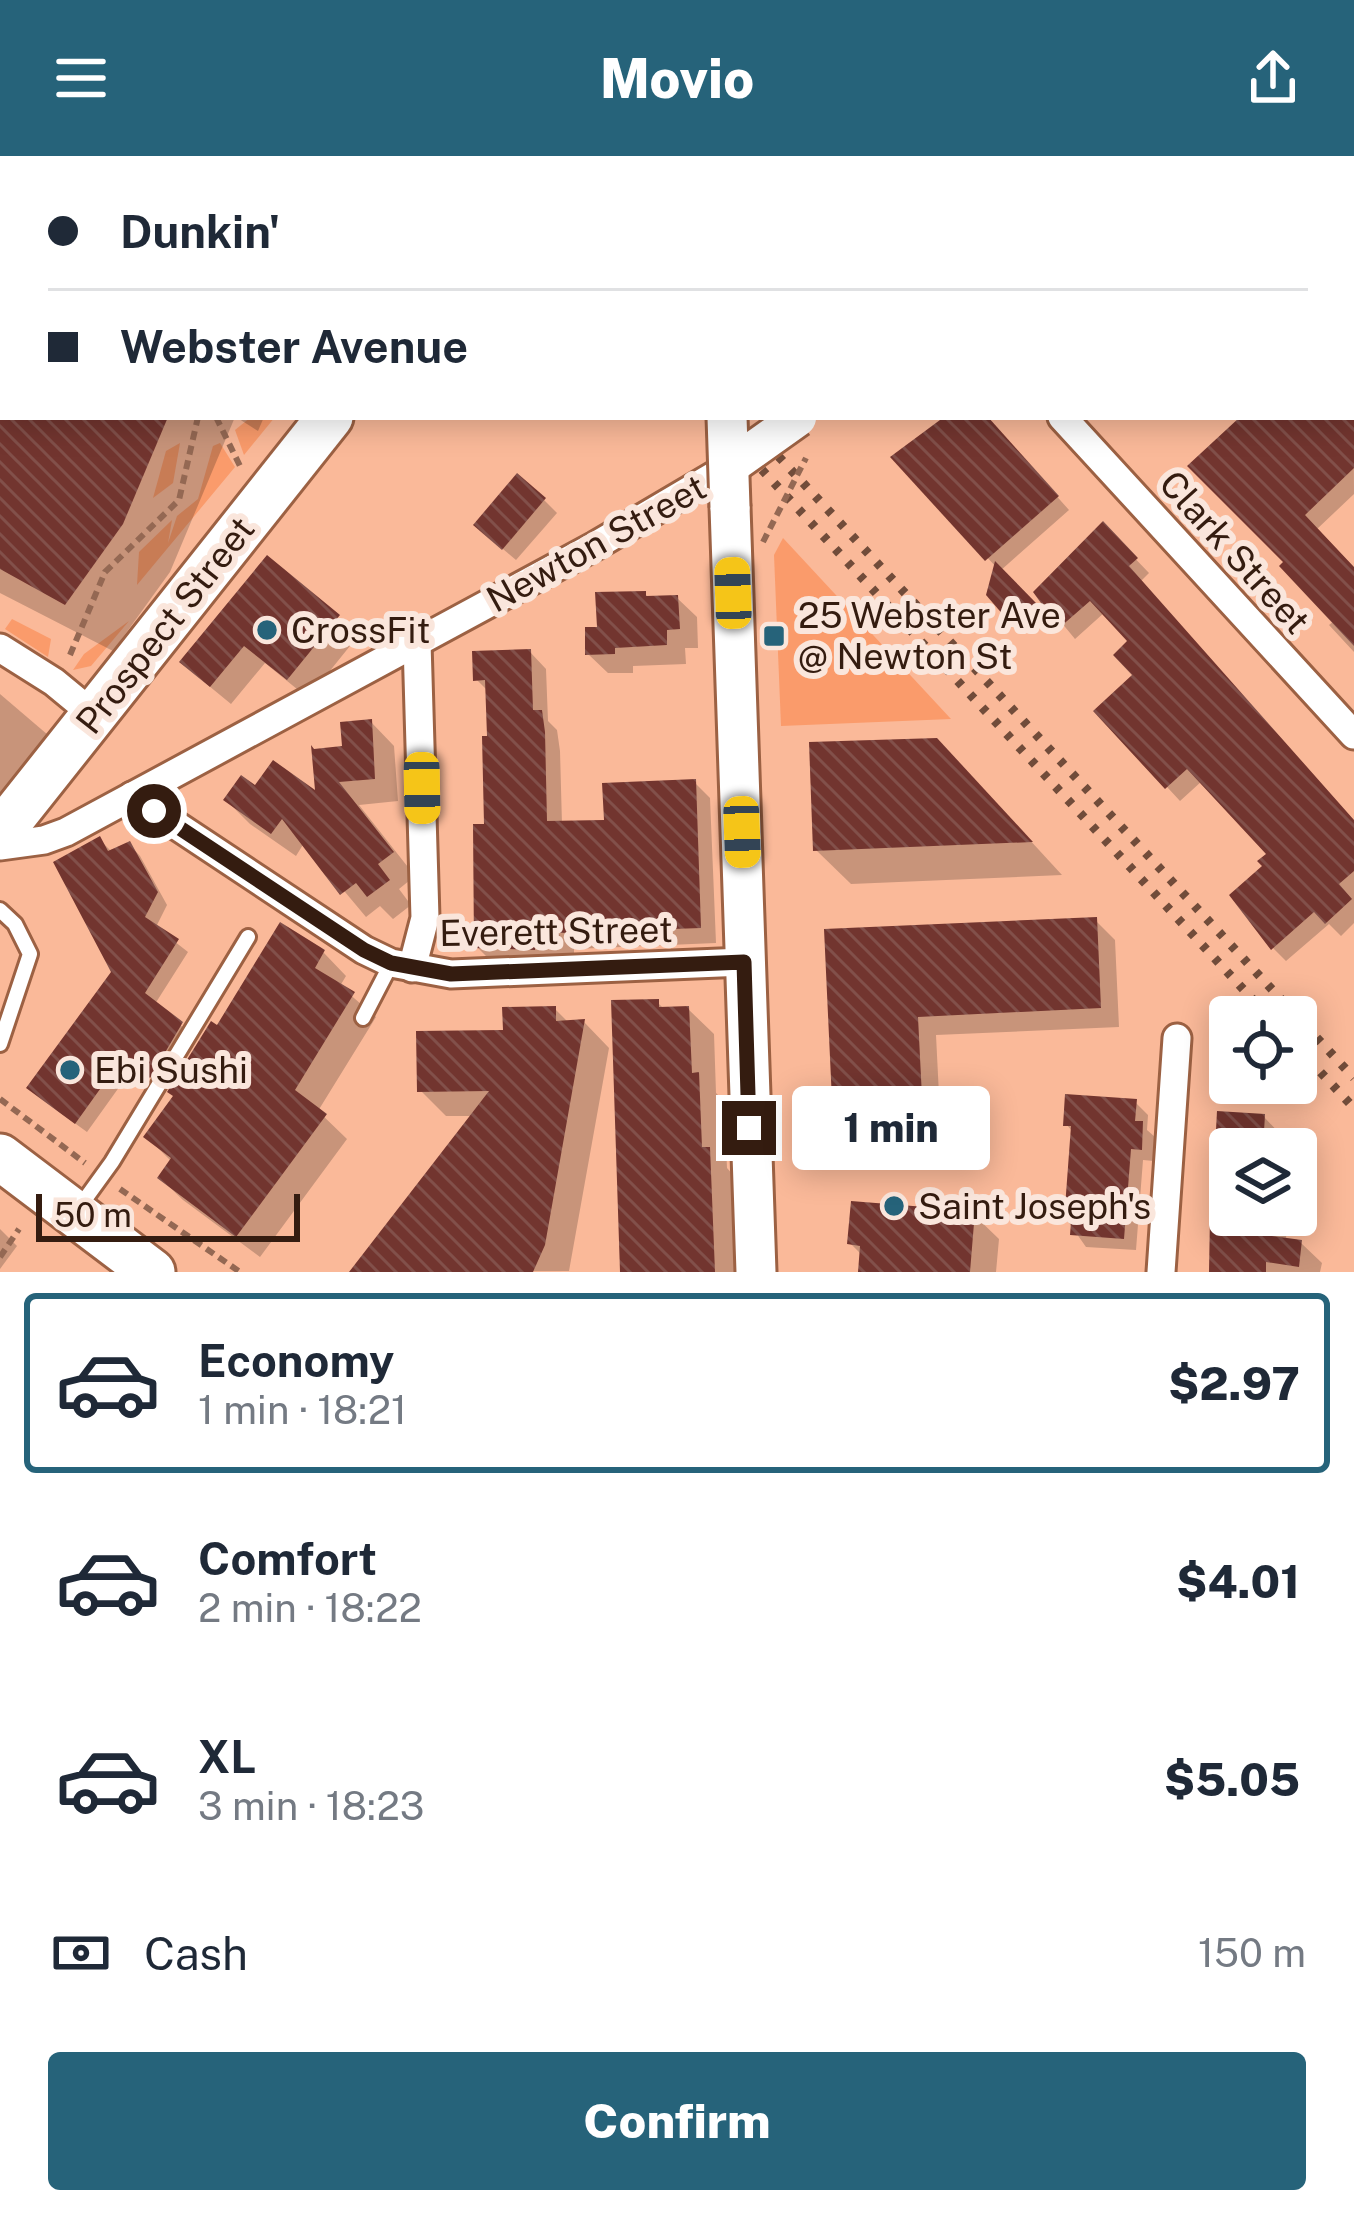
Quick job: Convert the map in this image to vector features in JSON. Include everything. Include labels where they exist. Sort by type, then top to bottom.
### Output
[{"type":"main road","name":"Prospect Street","points":[[0,833],[328,420]]},
{"type":"main road","points":[[727,420],[722,484],[756,1272]]},
{"type":"main road","points":[[0,1157],[152,1272]]},
{"type":"street","name":"Clark Street","points":[[1065,420],[1354,735]]},
{"type":"street","name":"Newton Street","points":[[0,846],[44,840],[132,796],[595,546],[722,484],[805,425]]},
{"type":"street","points":[[402,966],[424,918],[417,642]]},
{"type":"street","points":[[0,648],[54,682],[94,715]]},
{"type":"street","name":"Everett Street","points":[[132,796],[364,950],[402,966],[451,974],[744,962]]},
{"type":"street","points":[[1161,1272],[1178,1038]]},
{"type":"lane","points":[[0,910],[15,924],[30,954],[0,1044]]},
{"type":"lane","points":[[75,1213],[103,1176],[248,937]]},
{"type":"lane","points":[[363,1018],[402,966]]},
{"type":"path","points":[[68,657],[105,572],[179,500],[197,420]]},
{"type":"path","points":[[218,420],[242,469]]},
{"type":"path","points":[[763,542],[805,425]]},
{"type":"path","points":[[0,1257],[19,1229]]},
{"type":"shaded area","points":[[247,420],[273,420],[244,455],[235,430]]},
{"type":"shaded area","points":[[180,443],[173,483],[153,498],[166,451]]},
{"type":"shaded area","points":[[220,443],[235,467],[137,585],[139,552],[172,520],[168,543],[177,516],[198,499],[213,446]]},
{"type":"shaded area","points":[[783,538],[951,719],[781,726],[774,555]]},
{"type":"shaded area","points":[[12,619],[51,639],[48,657],[5,629]]},
{"type":"shaded area","points":[[129,621],[91,666],[73,670],[84,654]]},
{"type":"building","points":[[0,420],[167,420],[123,524],[65,605],[0,569]]},
{"type":"building","points":[[940,420],[991,420],[1059,496],[985,561],[890,457]]},
{"type":"building","points":[[1237,420],[1354,420],[1354,468],[1305,515],[1354,567],[1354,646],[1279,566],[1283,562],[1187,466]]},
{"type":"building","points":[[517,473],[546,498],[502,550],[473,525]]},
{"type":"building","points":[[1103,521],[1138,558],[1129,566],[1354,820],[1354,871],[1339,884],[1352,899],[1325,924],[1314,912],[1271,950],[1229,895],[1262,866],[1257,861],[1266,854],[1187,769],[1165,789],[1093,711],[1132,675],[1113,655],[1127,641],[1090,601],[1059,628],[1033,592]]},
{"type":"building","name":"CrossFit","points":[[267,555],[340,615],[287,680],[244,646],[210,687],[179,662]]},
{"type":"building","points":[[995,561],[1036,603],[1011,624],[986,595]]},
{"type":"building","points":[[646,591],[646,596],[678,595],[680,629],[667,630],[667,645],[585,655],[585,627],[597,627],[595,592]]},
{"type":"building","points":[[531,649],[533,710],[542,710],[545,732],[547,821],[604,820],[602,783],[696,779],[701,928],[559,933],[560,943],[535,944],[535,950],[474,948],[473,824],[484,824],[482,736],[487,736],[485,680],[473,681],[472,651]]},
{"type":"building","points":[[372,719],[375,779],[339,782],[394,852],[378,864],[390,880],[367,897],[356,883],[340,895],[282,819],[271,834],[223,800],[241,775],[255,785],[273,760],[315,790],[311,745],[314,749],[342,746],[340,722]]},
{"type":"building","points":[[937,738],[1033,842],[813,851],[809,742]]},
{"type":"building","points":[[100,836],[108,851],[130,841],[158,892],[145,917],[179,939],[145,993],[183,1022],[150,1078],[123,1057],[75,1124],[26,1088],[111,972],[53,862]]},
{"type":"building","points":[[1097,917],[1101,1008],[918,1017],[923,1117],[833,1122],[824,929]]},
{"type":"building","points":[[280,922],[325,950],[315,968],[355,992],[295,1090],[327,1114],[236,1237],[157,1178],[171,1158],[143,1137],[173,1096],[167,1092],[211,1021],[217,1025]]},
{"type":"building","points":[[659,999],[659,1007],[689,1006],[692,1073],[699,1072],[702,1147],[710,1147],[715,1272],[620,1272],[611,1000]]},
{"type":"building","points":[[556,1006],[556,1021],[585,1019],[545,1245],[533,1272],[349,1272],[489,1091],[417,1092],[416,1031],[503,1030],[502,1007]]},
{"type":"building","points":[[1065,1094],[1137,1099],[1135,1121],[1143,1121],[1142,1150],[1131,1149],[1124,1239],[1070,1235],[1071,1222],[1064,1221],[1071,1126],[1063,1126]]},
{"type":"building","points":[[1217,1111],[1265,1114],[1264,1128],[1216,1128]]},
{"type":"building","points":[[851,1201],[975,1211],[970,1272],[858,1272],[860,1246],[847,1244]]},
{"type":"building","points":[[1210,1236],[1302,1240],[1299,1267],[1266,1262],[1266,1272],[1209,1272]]},
{"type":"railway","points":[[716,420],[1250,996]]},
{"type":"railway","points":[[745,420],[1354,1078]]},
{"type":"railway","points":[[1317,1068],[1354,1108]]},
{"type":"place","name":"CrossFit","points":[[267,630]]},
{"type":"place","name":"25 Webster Ave @ Newton St","points":[[774,636]]},
{"type":"place","name":"Ebi Sushi","points":[[70,1070]]},
{"type":"place","name":"Saint Joseph's","points":[[894,1206]]},
{"type":"route","points":[[154,811],[364,950],[391,963],[451,974],[744,962],[749,1128]]}]
